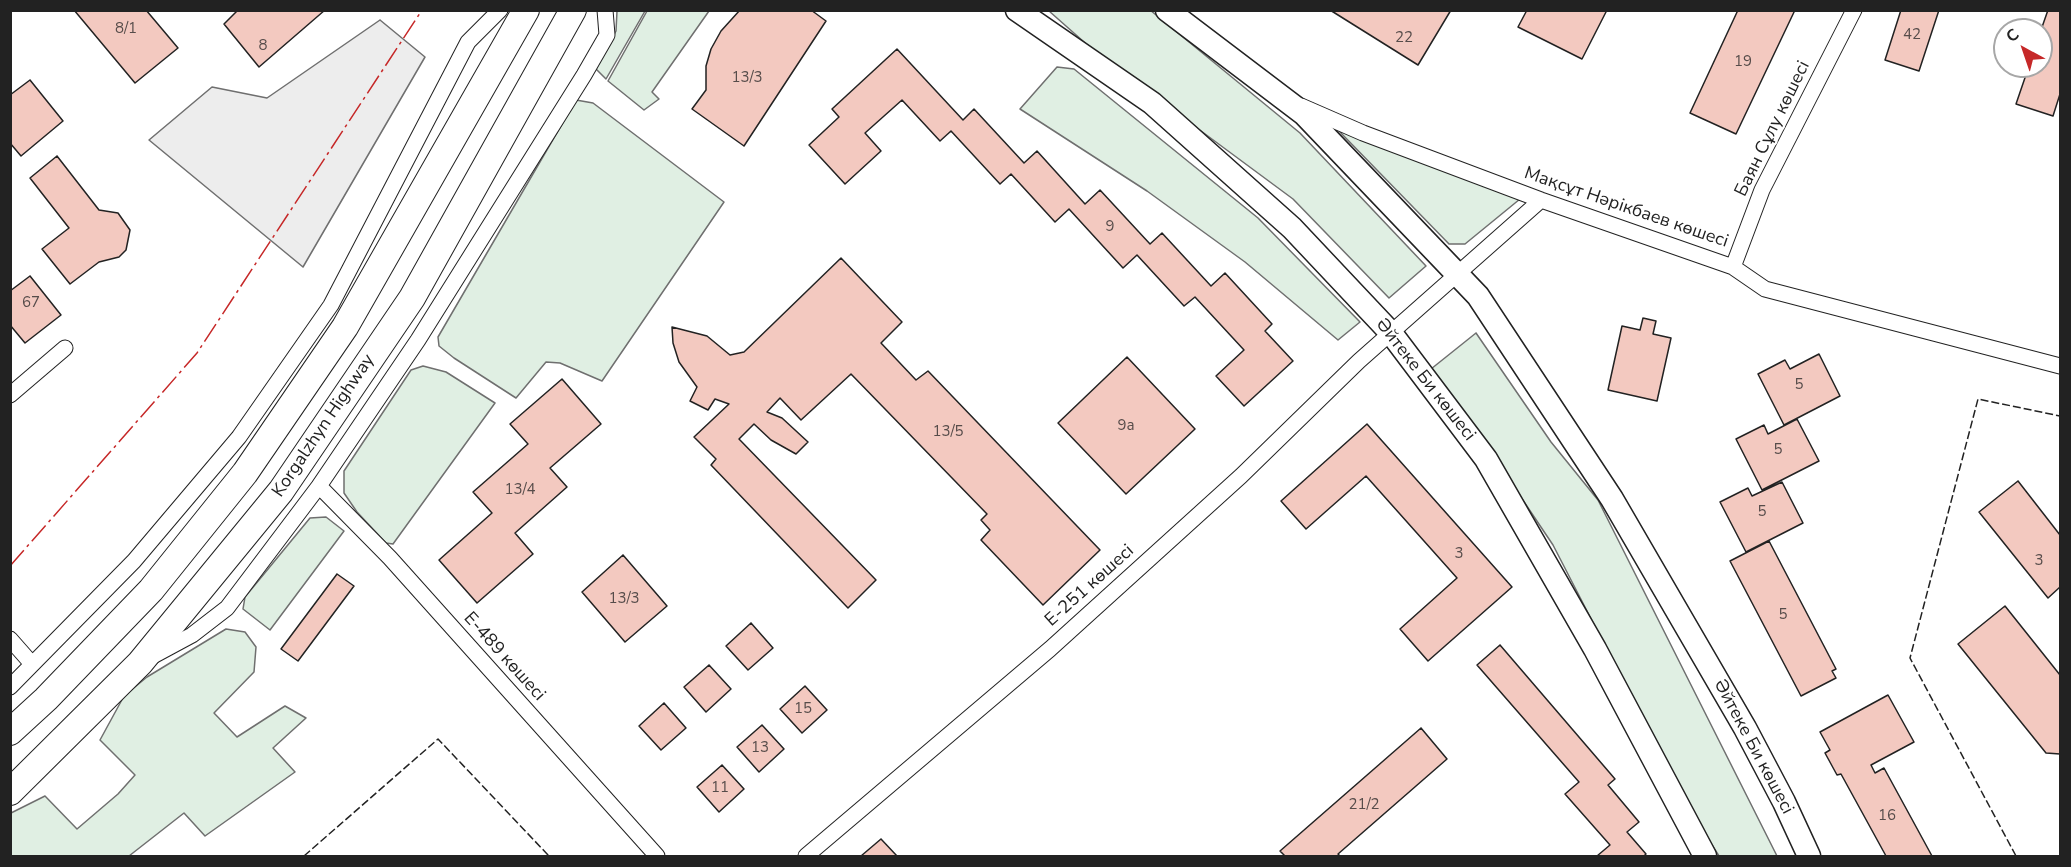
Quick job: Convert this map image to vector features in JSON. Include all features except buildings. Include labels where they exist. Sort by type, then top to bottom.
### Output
[{"type":"main road","points":[[10,732],[46,699],[151,590],[245,473],[345,327],[526,10]]},
{"type":"main road","name":"Korgalzhyn Highway","points":[[10,792],[140,663],[281,491],[405,307],[573,10]]},
{"type":"street","points":[[10,687],[134,561],[240,437],[331,305],[468,42],[500,10]]},
{"type":"street","points":[[140,663],[192,635],[227,608],[319,486],[418,340],[584,75],[608,35],[605,10]]},
{"type":"street","name":"Әйтеке Би көшесі","points":[[1017,10],[1152,103],[1292,228],[1391,333],[1485,459],[1595,649],[1705,856]]},
{"type":"street","name":"Әйтеке Би көшесі","points":[[1167,10],[1304,114],[1478,296],[1612,499],[1744,728],[1784,802],[1809,856]]},
{"type":"street","name":"Баян Сұлу көшесі","points":[[1733,267],[1762,190],[1854,10]]},
{"type":"street","name":"Мақсұт Нәрікбаев көшесі","points":[[1287,100],[1363,133],[1541,200],[1733,267],[1765,289],[2061,366]]},
{"type":"street","name":"Е-251 көшесі","points":[[806,856],[1050,649],[1241,476],[1391,333],[1541,200]]},
{"type":"street","points":[[10,395],[65,348]]},
{"type":"street","name":"Е-489 көшесі","points":[[319,486],[390,558],[657,856]]},
{"type":"street","points":[[10,639],[32,664]]},
{"type":"green space","points":[[1150,10],[1300,133],[1426,266],[1389,298],[1293,199],[1101,57],[1049,11]]},
{"type":"green space","points":[[617,11],[645,11],[606,79],[596,69],[616,31]]},
{"type":"green space","points":[[647,11],[709,11],[652,92],[659,99],[644,110],[608,81]]},
{"type":"green space","points":[[1057,67],[1074,69],[1258,218],[1360,322],[1338,340],[1245,262],[1147,191],[1020,109]]},
{"type":"green space","points":[[576,100],[593,103],[724,202],[602,381],[560,363],[546,362],[516,398],[454,358],[439,346],[438,337]]},
{"type":"green space","points":[[1338,130],[1520,199],[1465,244],[1449,244]]},
{"type":"green space","points":[[1476,333],[1551,442],[1598,500],[1777,856],[1719,856],[1689,809],[1553,545],[1461,408],[1431,369]]},
{"type":"green space","points":[[423,366],[446,372],[495,403],[393,544],[386,543],[357,512],[344,493],[344,471],[411,370]]},
{"type":"green space","points":[[326,517],[344,531],[270,630],[243,609],[245,597],[310,518]]},
{"type":"green space","points":[[226,629],[245,632],[256,647],[254,672],[214,713],[237,737],[285,706],[306,718],[273,748],[295,772],[205,836],[184,813],[129,856],[11,856],[11,813],[45,796],[77,829],[118,794],[135,775],[100,740],[124,696],[147,677]]},
{"type":"shaded area","points":[[380,20],[425,57],[303,267],[149,140],[212,87],[267,98]]},
{"type":"fence","points":[[2016,856],[1910,658],[1978,399],[2060,416]]},
{"type":"fence","points":[[304,856],[438,739],[549,856]]},
{"type":"power","points":[[10,566],[197,353],[422,10]]}]
